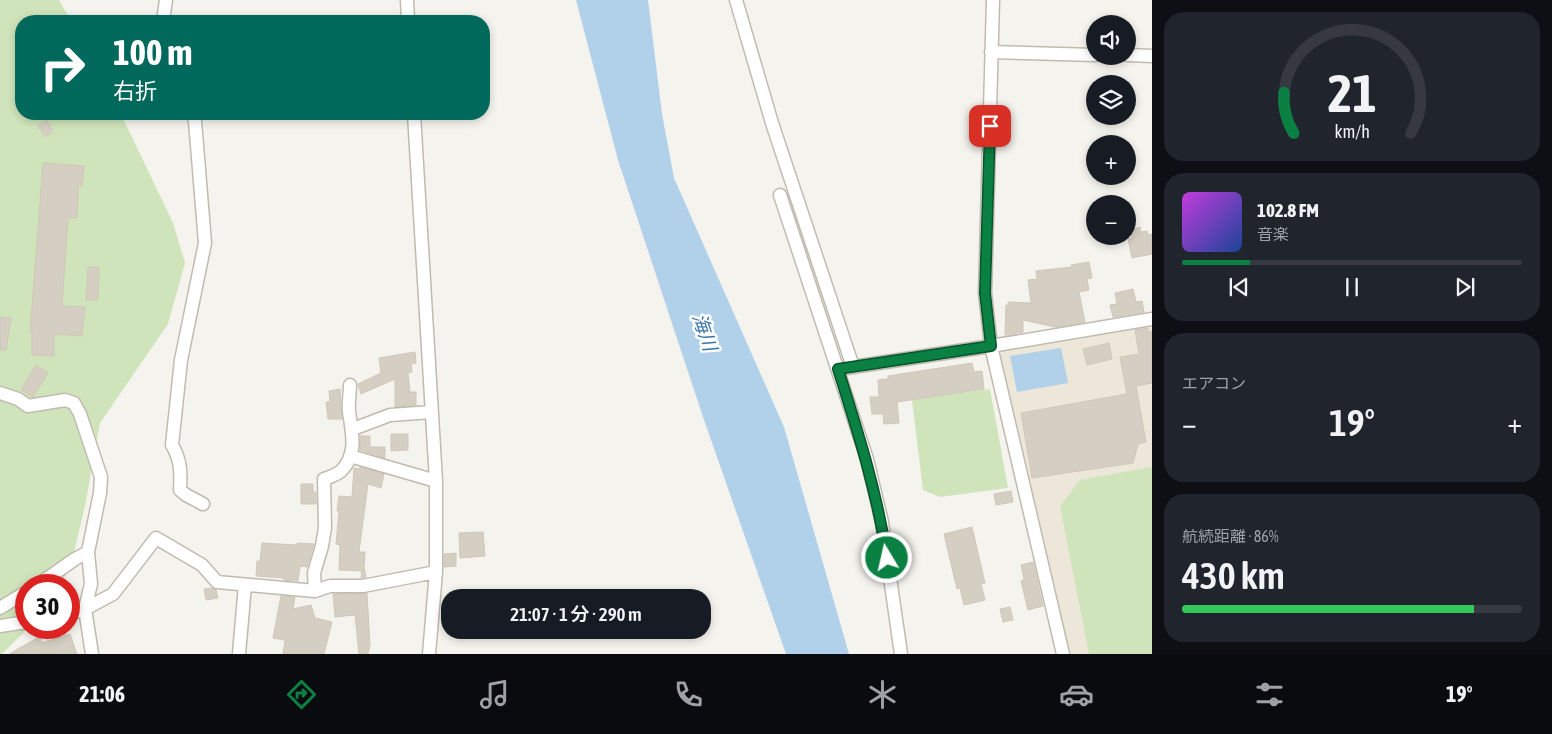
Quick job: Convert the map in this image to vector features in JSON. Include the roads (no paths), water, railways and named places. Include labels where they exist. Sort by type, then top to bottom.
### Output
[{"type":"street","points":[[164,15],[166,0]]},
{"type":"street","points":[[407,0],[408,15]]},
{"type":"street","points":[[736,0],[772,124],[853,367]]},
{"type":"street","points":[[993,0],[985,293],[991,346],[1063,654]]},
{"type":"street","points":[[992,52],[1086,54]]},
{"type":"street","points":[[1136,56],[1152,56]]},
{"type":"street","points":[[195,120],[205,243],[181,360],[172,445],[178,454],[181,471],[180,490],[203,504]]},
{"type":"street","points":[[414,120],[436,481],[436,572],[429,654]]},
{"type":"street","points":[[780,195],[867,460],[882,522],[901,654]]},
{"type":"street","points":[[838,369],[1152,319]]},
{"type":"street","points":[[315,591],[314,573],[325,528],[324,479],[340,472],[349,462],[353,429],[349,410],[350,385]]},
{"type":"street","points":[[0,393],[18,399],[28,406],[65,400],[74,403],[80,414],[100,477],[100,493],[88,552],[91,584],[85,608],[92,654]]},
{"type":"street","points":[[353,429],[390,415],[432,412]]},
{"type":"street","points":[[350,456],[436,481]]},
{"type":"street","points":[[80,610],[113,594],[156,538],[202,565],[217,582],[315,591],[330,586],[363,586],[436,572]]},
{"type":"street","points":[[54,574],[88,552]]},
{"type":"street","points":[[239,654],[245,585]]},
{"type":"street","points":[[0,608],[15,599]]},
{"type":"street","points":[[0,626],[15,624]]},
{"type":"water","name":"海川","points":[[576,0],[648,0],[662,114],[674,178],[784,427],[849,654],[786,654],[703,417],[618,160]]},
{"type":"water","points":[[1061,348],[1068,383],[1017,392],[1010,356]]}]
